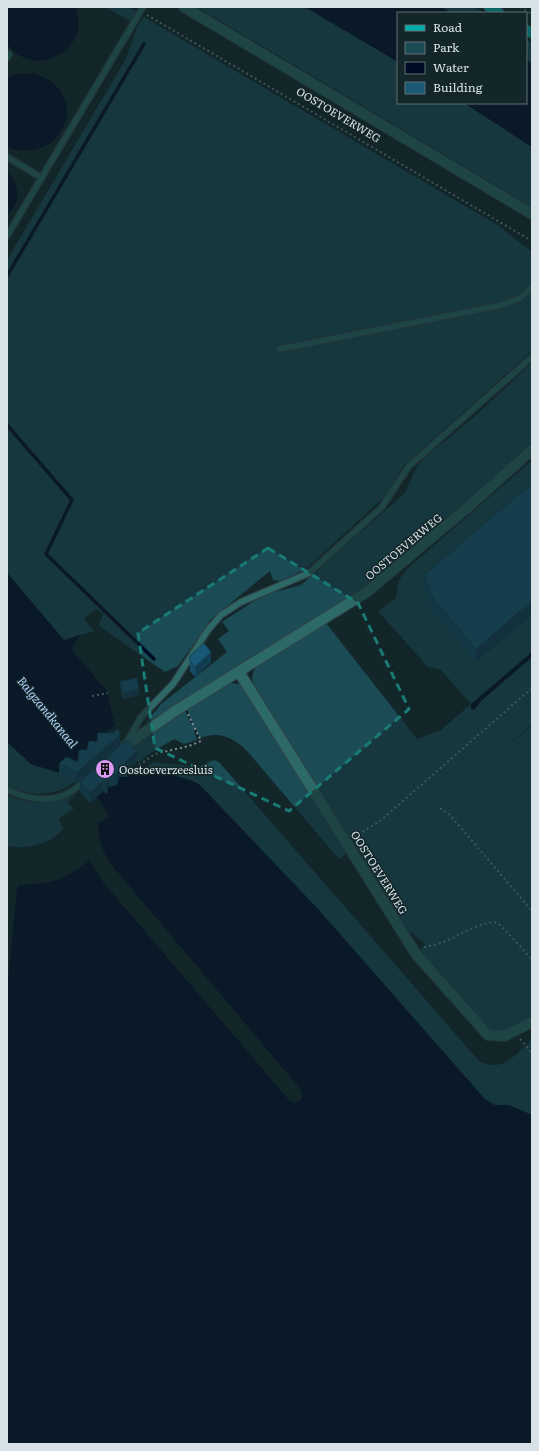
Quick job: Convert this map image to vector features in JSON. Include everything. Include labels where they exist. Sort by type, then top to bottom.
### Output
[{"type":"street","name":"OOSTOEVERWEG","points":[[184,7],[532,214]]},
{"type":"street","name":"OOSTOEVERWEG","points":[[122,748],[175,711],[367,592],[467,508],[532,450]]},
{"type":"street","name":"OOSTOEVERWEG","points":[[239,672],[416,954],[488,1035],[499,1037],[514,1032],[532,1022]]},
{"type":"lane","points":[[7,236],[142,9]]},
{"type":"lane","points":[[7,157],[42,178]]},
{"type":"lane","points":[[280,349],[502,305],[520,298],[532,287]]},
{"type":"lane","points":[[122,748],[140,717],[173,684],[208,630],[221,615],[241,602],[309,573],[381,508],[409,466],[532,357]]},
{"type":"lane","points":[[7,789],[29,797],[48,798],[63,796],[77,788],[89,777]]},
{"type":"path","points":[[520,7],[532,14]]},
{"type":"path","name":"OOSTOEVERWEG","points":[[142,9],[532,242]]},
{"type":"path","points":[[346,841],[380,821],[532,688]]},
{"type":"path","points":[[92,696],[108,693]]},
{"type":"path","points":[[145,771],[138,766],[155,754],[189,746],[201,741],[192,722]]},
{"type":"path","points":[[440,808],[450,815],[532,911]]},
{"type":"path","points":[[406,937],[410,937],[423,947],[430,946],[447,942],[467,930],[494,922],[500,925],[532,960]]},
{"type":"path","points":[[514,1032],[532,1053]]},
{"type":"highlighted area","points":[[268,548],[358,603],[409,709],[289,811],[155,748],[138,633]]},
{"type":"green space","points":[[105,7],[128,7],[136,11],[130,21]]},
{"type":"green space","points":[[197,7],[305,7],[397,61],[397,104],[466,104],[532,147],[532,207]]},
{"type":"green space","points":[[441,7],[474,7],[482,12],[449,12]]},
{"type":"green space","points":[[144,17],[499,226],[532,252],[532,351],[404,465],[385,496],[306,569],[280,581],[273,580],[270,571],[209,621],[178,666],[165,672],[99,626],[103,614],[96,609],[84,619],[94,631],[64,640],[7,573],[7,260],[126,59],[138,25]]},
{"type":"green space","points":[[527,40],[532,43],[532,64],[527,61]]},
{"type":"green space","points":[[532,363],[532,443],[456,512],[361,590],[145,724],[161,704],[227,652],[218,639],[229,631],[222,622],[254,601],[271,593],[301,585],[405,493],[417,466],[429,454],[474,417]]},
{"type":"green space","points":[[532,460],[532,652],[470,706],[474,710],[481,701],[532,657],[532,724],[465,782],[532,725],[532,1019],[503,1032],[489,1030],[419,952],[425,944],[406,928],[400,919],[253,684],[252,676],[258,665],[326,623],[417,739],[441,730],[471,704],[441,670],[428,667],[378,611],[396,598],[399,580],[407,569]]},
{"type":"green space","points":[[228,683],[241,684],[349,851],[339,859],[247,751],[231,739],[220,735],[200,738],[196,729],[194,731],[197,740],[184,744],[174,739],[146,756],[139,763],[127,749],[185,711],[191,723],[192,722],[187,709]]},
{"type":"green space","points":[[7,742],[31,764],[78,779],[63,789],[44,794],[25,792],[15,789],[7,784]]},
{"type":"green space","points":[[214,760],[219,762],[479,1061],[495,1065],[502,1063],[515,1056],[532,1039],[531,1162],[154,770],[148,773],[146,771],[144,772],[146,775],[145,776],[140,771],[153,762],[198,767]]},
{"type":"green space","points":[[77,794],[67,802],[74,809],[59,818],[63,828],[59,834],[46,842],[30,846],[7,846],[7,795],[24,801],[51,802]]},
{"type":"water","points":[[7,7],[76,7],[79,23],[76,37],[68,48],[58,56],[45,60],[31,60],[18,55],[7,44]]},
{"type":"water","points":[[305,7],[441,7],[449,12],[397,12],[397,61]]},
{"type":"water","points":[[527,61],[532,64],[532,147],[466,104],[527,104]]},
{"type":"water","points":[[34,73],[51,81],[62,93],[66,106],[66,120],[61,132],[52,142],[39,149],[24,151],[7,147],[7,78],[17,74]]},
{"type":"water","points":[[7,172],[15,182],[18,194],[15,205],[7,215]]},
{"type":"water","name":"Balgzandkanaal","points":[[7,573],[64,640],[81,635],[71,649],[107,691],[115,725],[107,732],[109,740],[60,773],[31,764],[7,742]]},
{"type":"water","points":[[532,652],[532,657],[481,701],[474,710],[471,709],[471,704]]},
{"type":"water","points":[[131,766],[135,770],[137,768],[145,776],[154,769],[193,781],[200,785],[318,909],[485,1099],[495,1105],[509,1105],[532,1115],[532,1444],[7,1444],[7,994],[17,888],[19,885],[57,880],[72,873],[89,860],[103,882],[289,1100],[296,1102],[302,1099],[302,1091],[107,858],[99,838],[98,824],[109,816],[97,797]]},
{"type":"building","points":[[532,483],[532,601],[476,649],[433,598],[424,575]]},
{"type":"building","points":[[204,643],[211,652],[195,667],[190,661],[190,656]]},
{"type":"building","points":[[137,678],[139,689],[123,693],[120,681]]},
{"type":"building","points":[[118,729],[120,732],[119,736],[76,773],[59,764],[66,757],[78,762],[79,750],[87,750],[89,741],[97,742],[98,733],[113,733]]},
{"type":"building","points":[[129,741],[137,751],[125,762],[127,767],[119,767],[117,775],[108,777],[107,784],[103,781],[90,793],[80,782],[124,742]]},
{"type":"waterway","points":[[7,276],[144,44]]},
{"type":"waterway","points":[[7,425],[72,500],[46,554],[154,659]]},
{"type":"place","name":"Oostoeverzeesluis","points":[[105,769]]}]
